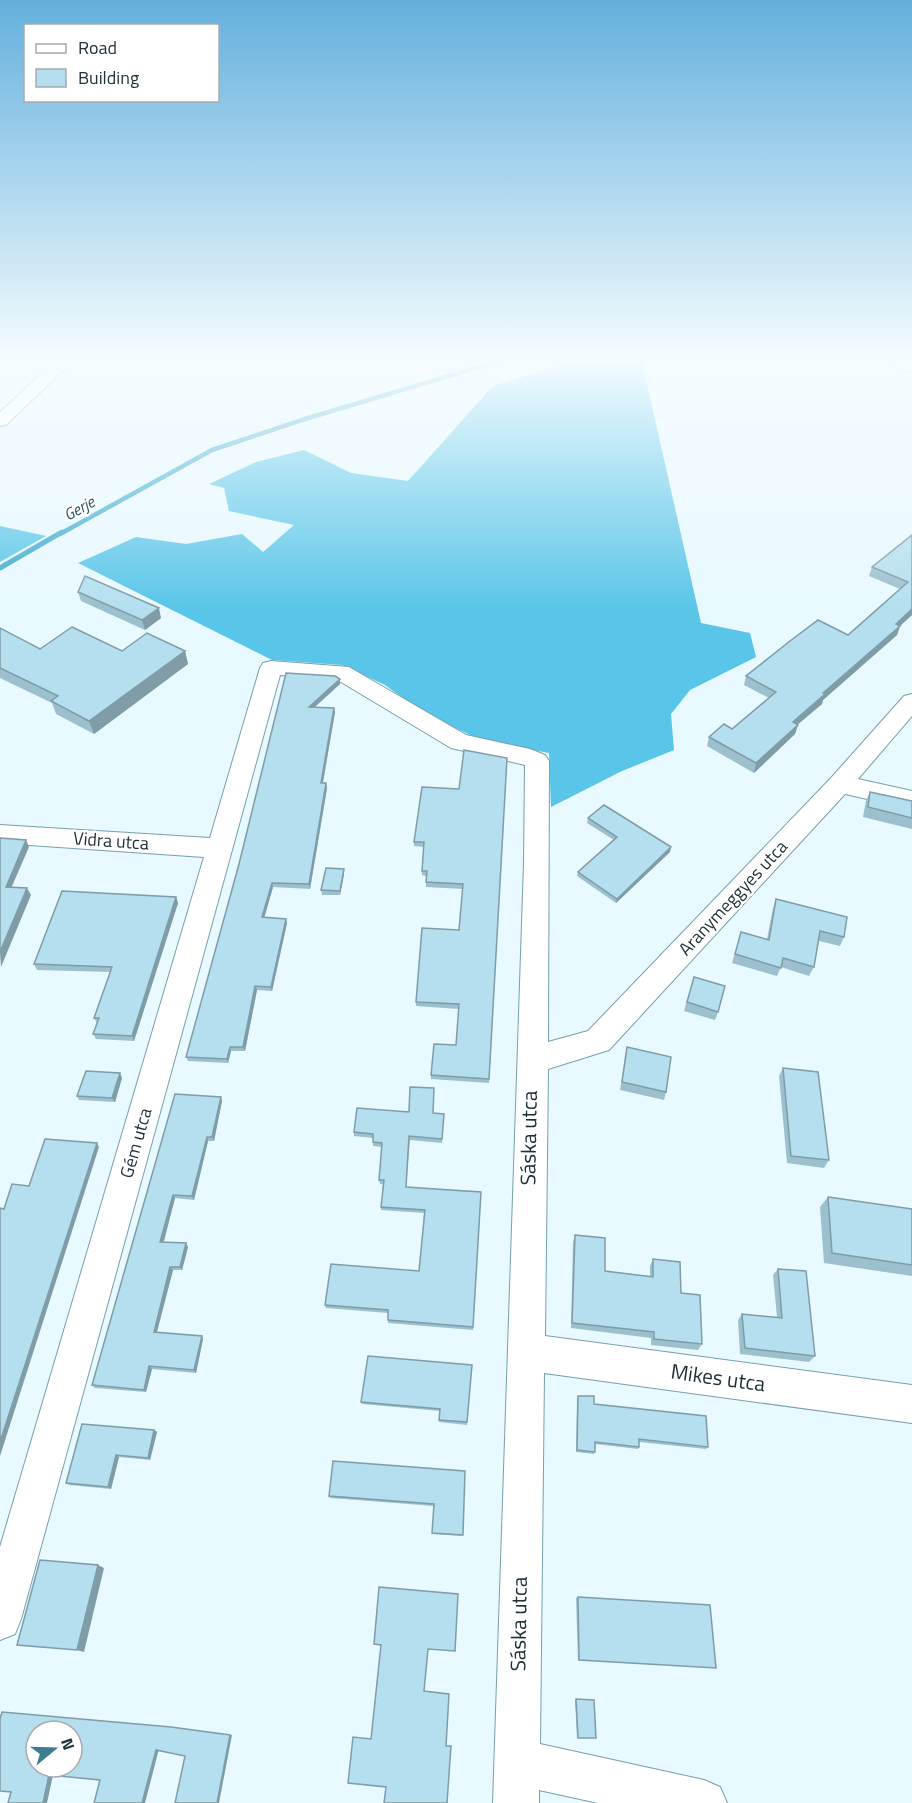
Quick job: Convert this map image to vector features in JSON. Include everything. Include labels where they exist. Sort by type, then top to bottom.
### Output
[{"type":"street","name":"Gém utca","points":[[0,1619],[271,668]]},
{"type":"street","name":"Sáska utca","points":[[271,668],[341,672],[459,742],[478,748],[522,755],[537,761],[537,863],[516,1783]]},
{"type":"street","name":"Aranymeggyes utca","points":[[531,1060],[598,1041],[840,783],[912,700]]},
{"type":"street","points":[[840,783],[912,800]]},
{"type":"street","name":"Vidra utca","points":[[0,834],[221,848]]},
{"type":"street","name":"Mikes utca","points":[[525,1352],[912,1404]]},
{"type":"street","points":[[516,1783],[704,1803]]},
{"type":"shaded area","points":[[444,441],[660,441],[701,623],[750,633],[756,657],[690,690],[671,714],[674,750],[622,771],[551,807],[549,753],[481,740],[425,714],[385,685],[342,665],[272,660],[78,563],[136,537],[186,544],[242,534],[263,552],[294,525],[229,511],[224,488],[209,484],[256,462],[304,450],[351,473],[408,481]]},
{"type":"shaded area","points":[[0,526],[46,536],[0,562]]},
{"type":"building","points":[[912,535],[912,609],[896,624],[900,626],[823,693],[825,694],[793,722],[798,725],[756,763],[709,737],[724,724],[732,729],[776,692],[746,676],[790,641],[818,620],[848,635],[908,582],[872,567]]},
{"type":"building","points":[[85,576],[159,608],[142,620],[78,592]]},
{"type":"building","points":[[72,627],[122,651],[147,633],[185,651],[89,721],[51,701],[58,696],[0,668],[0,628],[40,649]]},
{"type":"building","points":[[286,673],[335,676],[340,679],[309,707],[334,708],[321,783],[326,783],[309,884],[272,883],[262,917],[286,919],[271,987],[255,986],[243,1047],[230,1047],[227,1059],[186,1057],[239,864]]},
{"type":"building","points":[[464,750],[507,758],[489,1079],[431,1075],[434,1044],[456,1045],[459,1004],[416,1002],[422,928],[459,930],[463,884],[426,882],[427,871],[422,871],[424,842],[414,842],[422,787],[459,789]]},
{"type":"building","points":[[870,792],[912,801],[912,818],[868,807]]},
{"type":"building","points":[[604,805],[671,847],[617,899],[578,872],[617,837],[588,818]]},
{"type":"building","points":[[0,838],[26,840],[6,887],[27,888],[0,952]]},
{"type":"building","points":[[326,868],[344,869],[340,891],[321,890]]},
{"type":"building","points":[[62,891],[176,897],[132,1036],[93,1034],[99,1018],[94,1018],[112,967],[34,964]]},
{"type":"building","points":[[776,899],[847,917],[844,937],[820,931],[814,967],[783,958],[781,968],[735,954],[741,932],[769,940]]},
{"type":"building","points":[[694,977],[725,986],[718,1012],[687,1002]]},
{"type":"building","points":[[627,1047],[671,1057],[666,1092],[622,1082]]},
{"type":"building","points":[[783,1068],[818,1072],[829,1160],[791,1156]]},
{"type":"building","points":[[86,1071],[120,1073],[112,1098],[77,1096]]},
{"type":"building","points":[[410,1087],[434,1088],[433,1113],[444,1114],[442,1139],[409,1136],[406,1187],[481,1192],[473,1327],[388,1320],[388,1310],[325,1305],[331,1264],[419,1271],[425,1210],[381,1207],[384,1180],[379,1180],[382,1143],[373,1142],[373,1134],[354,1132],[357,1108],[409,1112]]},
{"type":"building","points":[[175,1094],[221,1097],[212,1137],[207,1137],[192,1196],[173,1195],[160,1242],[186,1243],[180,1267],[170,1267],[154,1332],[202,1336],[194,1370],[149,1366],[144,1390],[92,1385]]},
{"type":"building","points":[[45,1139],[97,1143],[0,1442],[0,1208],[4,1209],[12,1184],[29,1186]]},
{"type":"building","points":[[828,1197],[912,1209],[912,1265],[832,1253]]},
{"type":"building","points":[[575,1235],[605,1238],[605,1271],[653,1277],[653,1259],[680,1262],[681,1293],[700,1295],[702,1344],[654,1339],[654,1332],[572,1323]]},
{"type":"building","points":[[778,1269],[806,1271],[815,1356],[745,1348],[742,1314],[782,1318]]},
{"type":"building","points":[[368,1356],[472,1365],[467,1422],[439,1420],[440,1409],[361,1402]]},
{"type":"building","points":[[578,1396],[594,1396],[594,1404],[706,1416],[708,1447],[639,1439],[639,1447],[595,1442],[595,1452],[577,1450]]},
{"type":"building","points":[[82,1424],[154,1430],[148,1458],[116,1455],[108,1487],[66,1483]]},
{"type":"building","points":[[333,1461],[465,1471],[463,1535],[432,1533],[434,1504],[329,1496]]},
{"type":"building","points":[[40,1560],[98,1565],[77,1650],[17,1645]]},
{"type":"building","points":[[379,1587],[458,1594],[455,1651],[428,1649],[424,1691],[449,1694],[446,1746],[451,1746],[447,1803],[384,1803],[386,1787],[348,1783],[353,1737],[371,1739],[381,1645],[374,1644]]},
{"type":"building","points":[[578,1597],[710,1605],[716,1668],[579,1660]]},
{"type":"building","points":[[576,1699],[594,1700],[596,1738],[578,1738]]},
{"type":"building","points":[[2,1712],[81,1719],[24,1719],[24,1779],[48,1779],[43,1803],[8,1803],[11,1792],[0,1791],[0,1719]]},
{"type":"building","points":[[84,1719],[230,1735],[217,1803],[175,1803],[185,1756],[156,1750],[142,1803],[94,1803],[100,1780],[84,1778]]},
{"type":"waterway","name":"Gerje","points":[[60,534],[212,450],[239,441]]},
{"type":"waterway","name":"Gerje","points":[[0,568],[62,532]]}]
